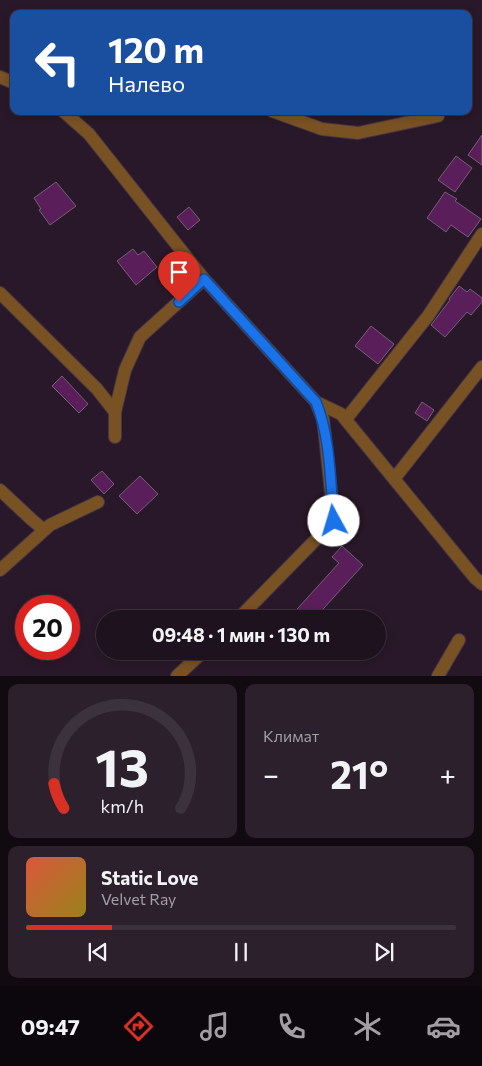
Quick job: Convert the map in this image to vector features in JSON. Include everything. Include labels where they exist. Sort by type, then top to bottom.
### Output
[{"type":"lane","points":[[68,115],[89,134],[204,279],[316,402],[323,419],[334,521],[247,610]]},
{"type":"lane","points":[[283,115],[322,129],[358,133],[438,116]]},
{"type":"lane","points":[[346,419],[428,316],[482,234]]},
{"type":"lane","points":[[115,437],[115,412],[125,370],[140,337],[204,279]]},
{"type":"lane","points":[[0,293],[97,389],[115,412]]},
{"type":"lane","points":[[394,479],[482,367]]},
{"type":"lane","points":[[316,402],[341,414],[346,419],[475,578],[482,584]]},
{"type":"lane","points":[[0,490],[44,530]]},
{"type":"lane","points":[[0,570],[50,525],[98,502]]},
{"type":"lane","points":[[438,676],[459,640]]},
{"type":"lane","points":[[177,676],[194,660]]},
{"type":"building","points":[[482,135],[482,165],[468,155]]},
{"type":"building","points":[[456,156],[472,168],[455,192],[438,180]]},
{"type":"building","points":[[56,182],[76,206],[50,225],[39,210],[41,209],[34,198]]},
{"type":"building","points":[[445,192],[457,199],[455,201],[481,219],[468,237],[451,225],[446,232],[427,218]]},
{"type":"building","points":[[189,207],[200,220],[188,230],[177,217]]},
{"type":"building","points":[[133,249],[138,255],[144,251],[157,267],[136,285],[117,261]]},
{"type":"building","points":[[459,286],[467,292],[470,289],[482,298],[482,302],[471,315],[467,312],[445,337],[431,325]]},
{"type":"building","points":[[371,326],[394,344],[378,364],[355,346]]},
{"type":"building","points":[[62,376],[88,404],[79,413],[52,386]]},
{"type":"building","points":[[422,402],[434,410],[427,421],[415,413]]},
{"type":"building","points":[[102,471],[114,484],[104,494],[91,480]]},
{"type":"building","points":[[140,476],[158,494],[137,514],[119,496]]},
{"type":"building","points":[[342,546],[363,565],[322,610],[296,610],[339,563],[332,557]]},
{"type":"route","points":[[179,302],[204,279],[316,402],[323,419],[326,436],[334,521]]}]
